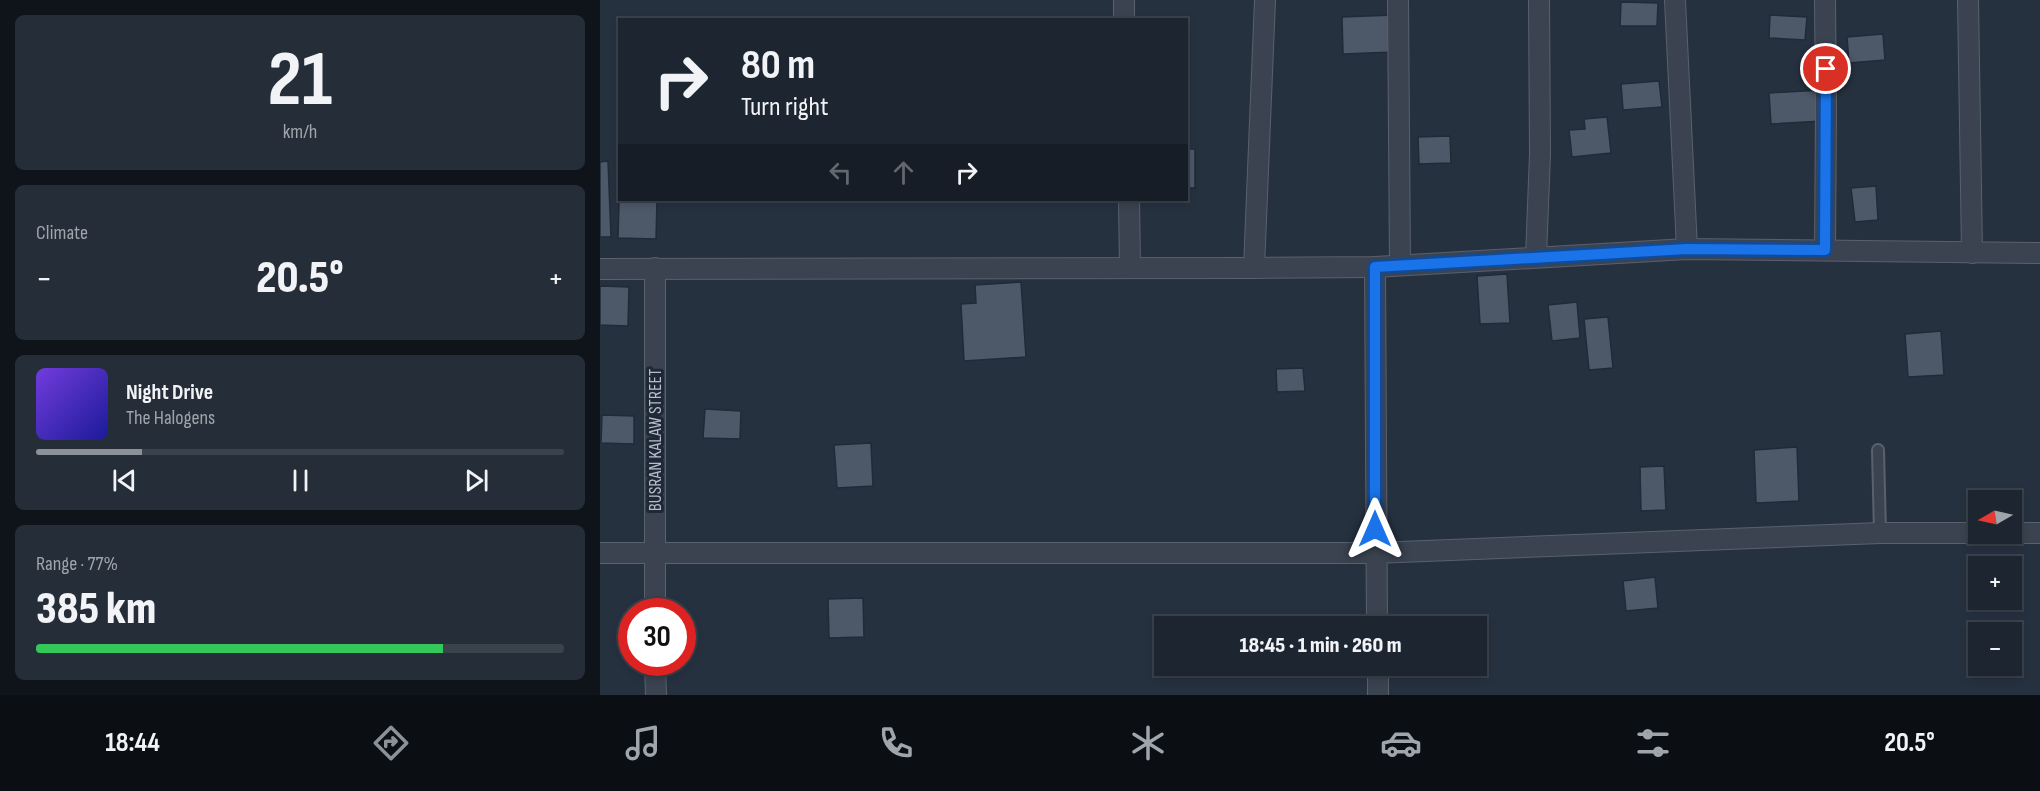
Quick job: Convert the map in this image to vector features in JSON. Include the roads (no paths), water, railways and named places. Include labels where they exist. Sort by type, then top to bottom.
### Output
[{"type":"street","points":[[1124,0],[1124,18]]},
{"type":"street","points":[[1254,268],[1266,0]]},
{"type":"street","points":[[1398,0],[1400,265]]},
{"type":"street","points":[[1536,257],[1540,154],[1539,0]]},
{"type":"street","points":[[1675,0],[1687,249]]},
{"type":"street","points":[[1825,0],[1825,250]]},
{"type":"street","points":[[1968,0],[1972,252]]},
{"type":"street","points":[[1130,201],[1130,267]]},
{"type":"street","points":[[600,269],[1375,267],[1687,249],[2040,253]]},
{"type":"street","points":[[1375,267],[1377,616]]},
{"type":"street","name":"BUSRAN KALAW STREET","points":[[655,598],[656,268]]},
{"type":"street","points":[[600,553],[1375,553],[1880,533],[1968,533]]},
{"type":"street","points":[[2022,533],[2040,533]]},
{"type":"street","points":[[656,676],[656,695]]},
{"type":"street","points":[[1378,676],[1378,695]]},
{"type":"lane","points":[[1878,450],[1880,533]]}]
